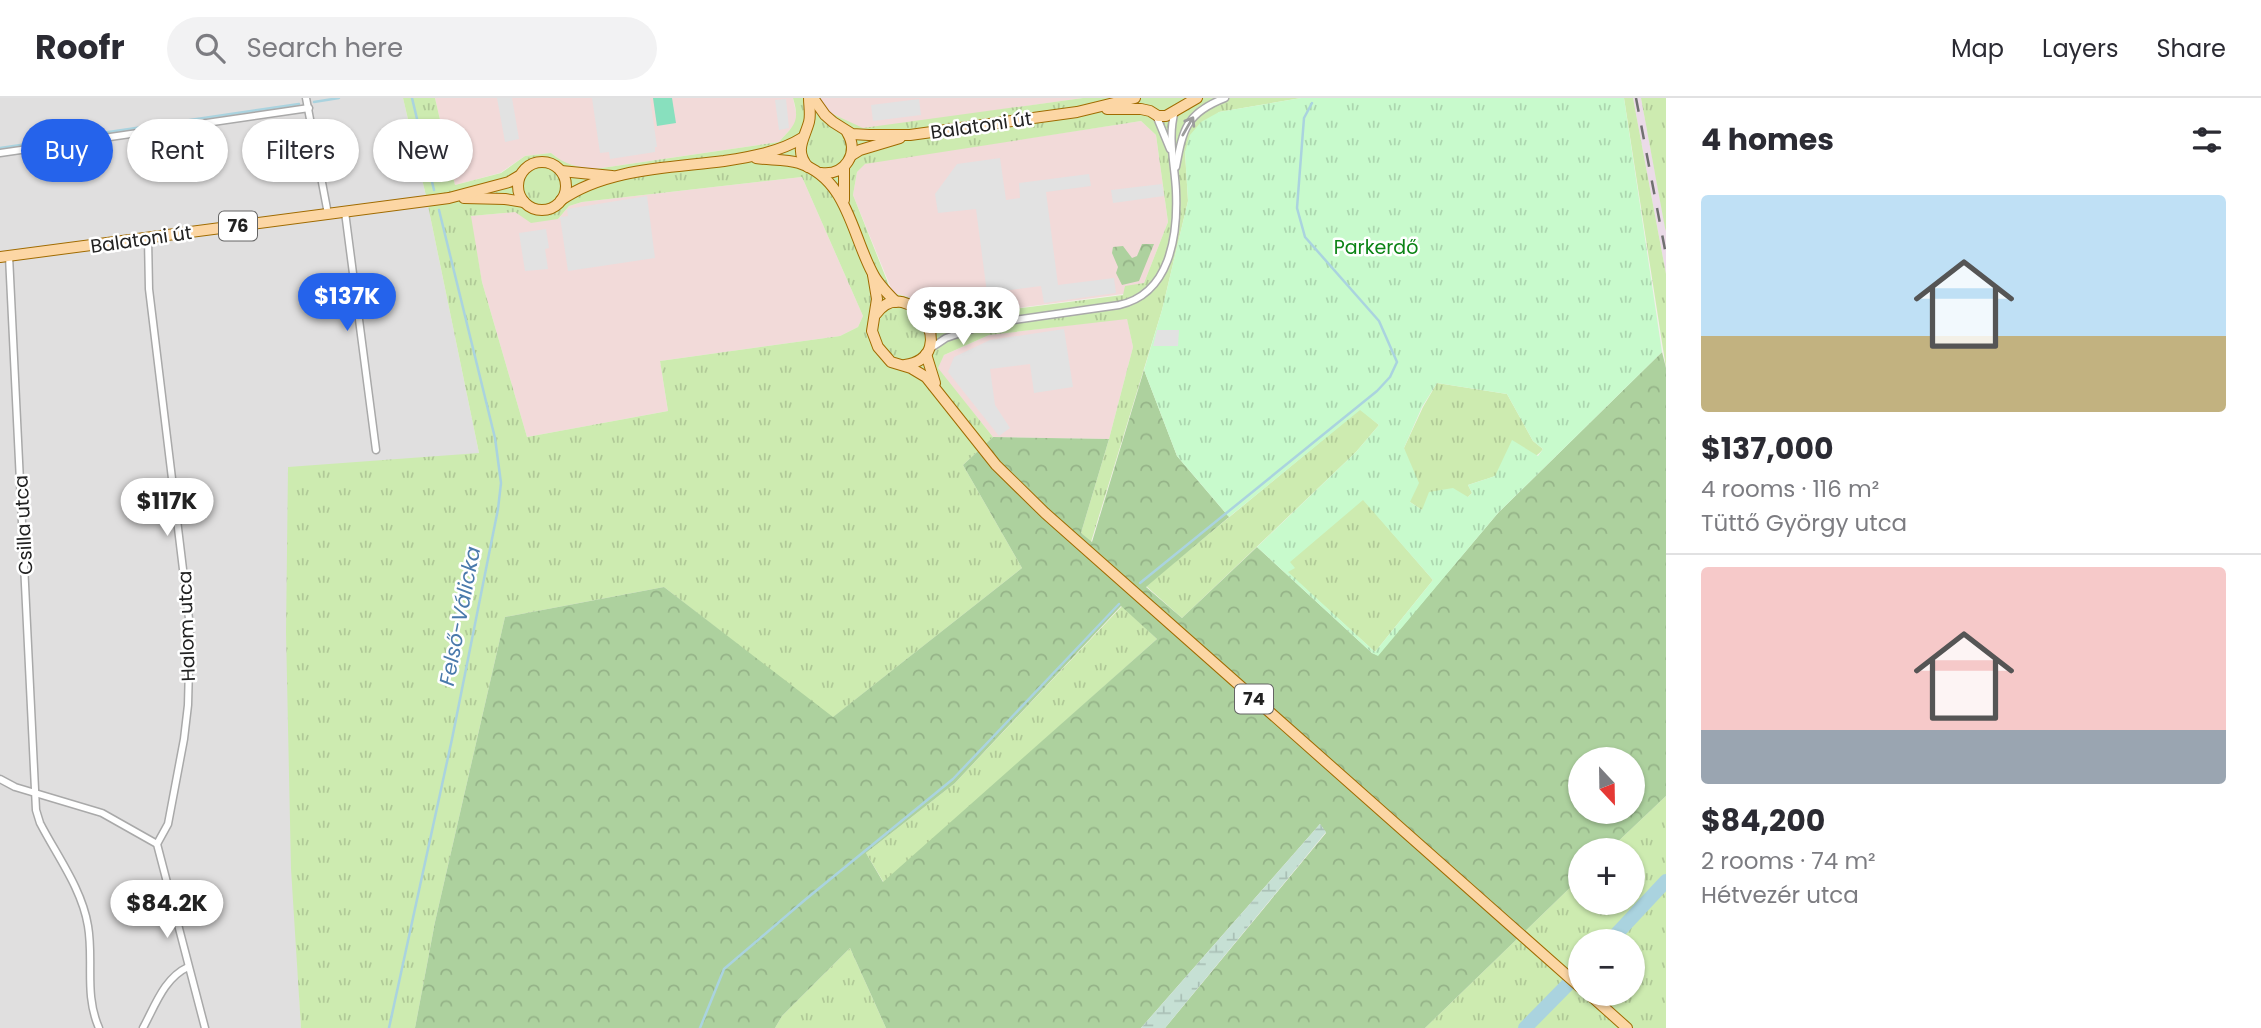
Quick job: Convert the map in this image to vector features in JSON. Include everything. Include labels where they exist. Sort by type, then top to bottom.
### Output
[{"type":"main road","points":[[811,98],[825,115],[845,129],[852,141],[852,155],[844,167],[835,172],[821,173]]},
{"type":"main road","points":[[809,168],[801,156],[811,98]]},
{"type":"main road","name":"Balatoni út","points":[[845,129],[860,135],[910,135],[1094,109],[1135,98]]},
{"type":"main road","points":[[1145,98],[1153,113]]},
{"type":"main road","name":"Balatoni út","points":[[1094,109],[1166,116],[1178,106],[1197,98]]},
{"type":"main road","points":[[804,135],[816,124],[833,122]]},
{"type":"main road","name":"76","points":[[524,202],[533,209],[551,208],[581,188],[616,176],[748,158],[792,144],[804,135]]},
{"type":"main road","name":"Balatoni út","points":[[852,155],[860,150],[910,135]]},
{"type":"main road","name":"76","points":[[748,158],[791,162],[809,168]]},
{"type":"main road","name":"76","points":[[519,176],[527,167],[537,162],[553,164],[561,171],[616,176]]},
{"type":"main road","name":"74","points":[[844,167],[845,204]]},
{"type":"main road","name":"74","points":[[809,168],[830,180],[845,204],[873,275],[877,299],[872,331],[877,346],[886,358],[926,377],[984,451],[1045,513],[1568,976]]},
{"type":"main road","points":[[561,171],[566,188],[561,200]]},
{"type":"main road","points":[[519,176],[518,190],[524,202]]},
{"type":"main road","name":"Balatoni út","points":[[449,198],[509,182],[519,176]]},
{"type":"main road","name":"Balatoni út","points":[[5,257],[449,198],[524,202]]},
{"type":"main road","name":"74","points":[[873,275],[896,302],[911,305],[925,320],[930,330],[928,351],[938,391]]},
{"type":"main road","points":[[876,314],[884,305],[896,302]]},
{"type":"main road","points":[[904,365],[918,361],[928,351]]},
{"type":"main road","points":[[1602,1006],[1627,1028]]},
{"type":"street","points":[[306,98],[328,214]]},
{"type":"street","points":[[1175,172],[1186,125],[1198,111],[1225,98]]},
{"type":"street","points":[[925,320],[955,326],[986,324],[1119,305],[1135,301],[1152,289],[1164,269],[1177,210],[1172,122],[1178,106]]},
{"type":"street","points":[[0,153],[309,108]]},
{"type":"street","points":[[1153,113],[1172,152]]},
{"type":"street","points":[[345,212],[376,450]]},
{"type":"street","name":"Halom utca","points":[[148,238],[149,289],[190,627],[188,705],[184,739],[168,824],[157,844]]},
{"type":"street","name":"Csilla utca","points":[[5,257],[36,810],[40,823],[72,882],[88,923],[90,999],[99,1028]]},
{"type":"street","points":[[928,351],[938,342],[986,324]]},
{"type":"street","points":[[0,779],[15,787],[102,814],[157,844],[205,1028]]},
{"type":"street","points":[[143,1028],[167,983],[188,967]]},
{"type":"shaded area","points":[[0,98],[403,98],[408,119],[373,119],[373,182],[423,182],[479,453],[292,857],[301,1028],[0,1028]]},
{"type":"shaded area","points":[[435,98],[793,98],[797,117],[795,124],[779,142],[595,169],[573,167],[551,153],[525,156],[500,173],[473,180],[473,119],[440,119]]},
{"type":"shaded area","points":[[497,98],[512,98],[519,139],[505,142]]},
{"type":"shaded area","points":[[592,98],[650,98],[657,147],[655,152],[610,159],[609,152],[600,153]]},
{"type":"shaded area","points":[[820,98],[1083,98],[863,129],[824,110]]},
{"type":"shaded area","points":[[1633,98],[1641,98],[1666,231],[1666,274]]},
{"type":"shaded area","points":[[786,99],[789,128],[779,130],[775,100]]},
{"type":"shaded area","points":[[919,99],[921,115],[873,121],[871,105]]},
{"type":"shaded area","points":[[1141,121],[1156,135],[1168,222],[1144,283],[1123,294],[936,319],[908,297],[893,293],[853,195],[857,172],[865,163]]},
{"type":"shaded area","points":[[1000,158],[1006,200],[1020,198],[1019,183],[1089,174],[1091,186],[1046,192],[1058,285],[1114,278],[1116,293],[1044,303],[1041,286],[987,293],[976,209],[938,213],[935,194],[957,164]]},
{"type":"shaded area","points":[[802,177],[863,316],[858,327],[840,336],[660,361],[668,411],[527,437],[482,282],[470,216],[515,212],[558,219],[569,206],[582,202]]},
{"type":"shaded area","points":[[1162,184],[1164,196],[1113,203],[1111,190]]},
{"type":"shaded area","points":[[647,196],[655,258],[568,271],[560,217],[568,216],[567,209]]},
{"type":"shaded area","points":[[546,229],[548,269],[525,271],[519,233]]},
{"type":"shaded area","points":[[1127,318],[1133,347],[1109,439],[993,437],[937,368],[944,355],[989,335]]},
{"type":"shaded area","points":[[1064,329],[1073,387],[1034,393],[1030,364],[990,369],[995,405],[1010,428],[999,436],[948,372],[954,357],[990,340]]},
{"type":"shaded area","points":[[1157,330],[1179,330],[1178,346],[1153,346]]},
{"type":"green space","points":[[403,98],[435,98],[440,119],[408,119]]},
{"type":"green space","points":[[653,98],[672,98],[676,123],[657,126]]},
{"type":"green space","points":[[793,98],[820,98],[824,110],[863,128],[1083,98],[1301,98],[1219,112],[1185,152],[1188,201],[1162,310],[1091,542],[1081,533],[1133,347],[1127,319],[989,335],[944,355],[938,368],[993,437],[963,465],[1022,568],[832,718],[664,587],[505,617],[435,922],[415,1028],[301,1028],[291,869],[286,632],[288,467],[479,453],[423,182],[454,182],[455,185],[473,182],[501,173],[525,156],[551,153],[572,165],[595,169],[779,142],[795,122]],"holes":[[[1141,121],[1156,135],[1168,222],[1144,283],[1125,286],[1123,295],[936,319],[908,297],[892,293],[853,195],[857,172],[865,164]],[[802,177],[863,316],[858,327],[840,336],[660,361],[668,411],[527,437],[482,282],[471,216],[515,212],[531,223],[558,219],[569,206],[582,202]]]},
{"type":"green space","name":"Parkerdő","points":[[1301,98],[1624,98],[1662,352],[1498,513],[1378,656],[1257,547],[1356,452],[1379,425],[1360,410],[1229,517],[1177,456],[1144,370],[1162,310],[1188,201],[1185,152],[1190,135],[1201,122],[1219,112]],"holes":[[[1437,383],[1507,394],[1533,441],[1543,449],[1538,456],[1512,440],[1495,476],[1468,485],[1472,493],[1468,497],[1453,488],[1429,492],[1422,510],[1410,502],[1419,483],[1404,448],[1422,407]],[[1363,500],[1433,580],[1375,652],[1288,572],[1295,568],[1290,562]]]},
{"type":"green space","points":[[1624,98],[1633,98],[1666,274],[1666,368]]},
{"type":"green space","points":[[1641,98],[1666,98],[1666,231],[1665,228]]},
{"type":"green space","points":[[1142,244],[1154,244],[1139,281],[1122,285],[1116,273],[1118,267],[1112,253],[1113,247],[1123,246],[1132,258],[1137,256]]},
{"type":"green space","points":[[1662,352],[1666,368],[1666,796],[1645,816],[1645,747],[1568,747],[1568,824],[1636,824],[1622,838],[1568,838],[1568,890],[1425,1028],[1165,1028],[1326,833],[1320,824],[1141,1028],[886,1028],[850,948],[782,1016],[775,1028],[415,1028],[435,922],[505,617],[664,587],[833,717],[1022,568],[963,465],[993,437],[1109,439],[1081,533],[1092,542],[1144,370],[1177,456],[1229,517],[1146,587],[1182,618],[1257,547],[1372,653],[1378,655],[1498,513]],"holes":[[[1121,606],[1157,639],[883,882],[866,853],[955,783]]]},
{"type":"green space","points":[[1437,383],[1507,394],[1533,441],[1543,449],[1519,466],[1468,485],[1472,493],[1468,497],[1422,510],[1410,502],[1404,448]]},
{"type":"green space","points":[[1360,409],[1379,425],[1356,452],[1182,618],[1146,586]]},
{"type":"green space","points":[[1363,499],[1433,580],[1375,652],[1287,572],[1289,562]]},
{"type":"green space","points":[[1122,606],[1157,639],[884,883],[866,853],[955,783]]},
{"type":"green space","points":[[1666,796],[1666,1028],[1425,1028],[1568,890],[1568,915],[1645,915],[1645,838],[1622,838],[1636,824],[1645,824],[1645,816]]},
{"type":"green space","points":[[1320,824],[1326,832],[1165,1028],[1141,1028]]},
{"type":"green space","points":[[850,948],[886,1028],[775,1028],[782,1016]]},
{"type":"waterway","points":[[314,102],[339,98]]},
{"type":"waterway","name":"Felső-Válicka","points":[[412,98],[434,190]]},
{"type":"waterway","points":[[1140,583],[1377,391],[1390,377],[1397,362],[1379,321],[1305,237],[1297,208],[1304,118],[1312,103]]},
{"type":"waterway","points":[[0,148],[299,104]]},
{"type":"waterway","name":"Felső-Válicka","points":[[389,1028],[452,739],[501,483],[495,438],[439,210]]},
{"type":"waterway","points":[[700,1028],[724,969],[953,779],[1119,604]]},
{"type":"waterway","points":[[1621,929],[1666,881]]},
{"type":"waterway","points":[[1525,1028],[1568,984]]},
{"type":"railway","points":[[1636,98],[1666,255]]}]
